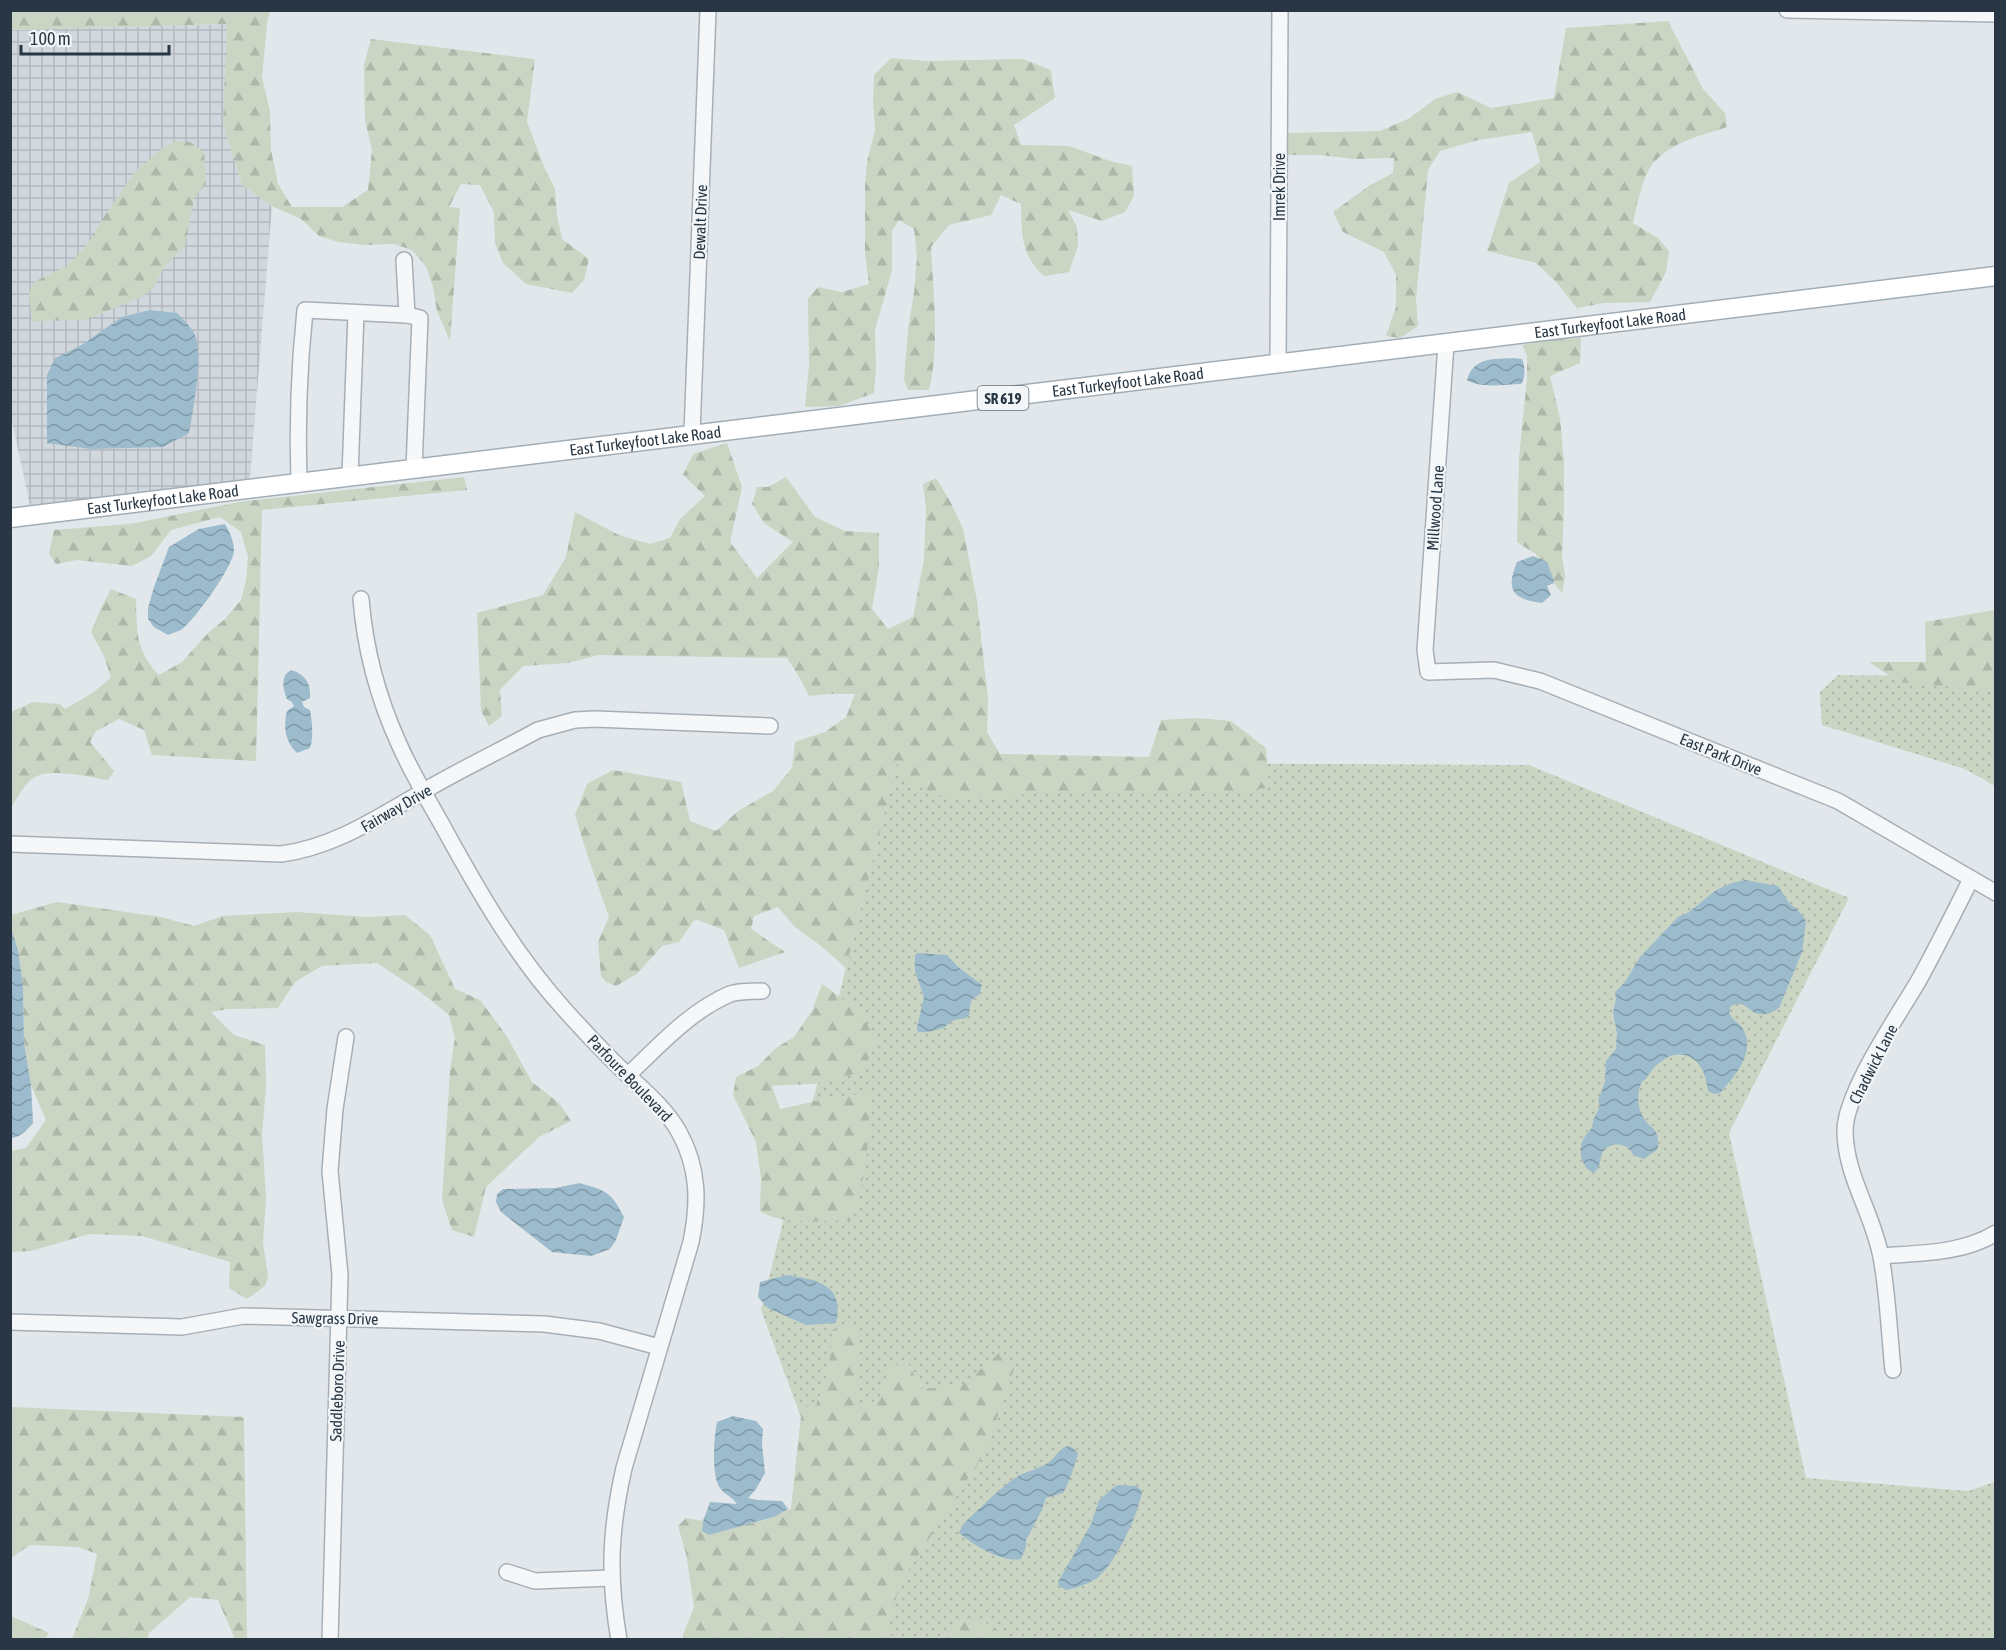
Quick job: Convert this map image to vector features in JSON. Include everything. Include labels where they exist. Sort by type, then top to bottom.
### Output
[{"type":"main road","name":"East Turkeyfoot Lake Road","points":[[10,518],[1995,276]]},
{"type":"street","name":"Dewalt Drive","points":[[692,434],[708,10]]},
{"type":"street","name":"Imrek Drive","points":[[1278,364],[1280,10]]},
{"type":"street","points":[[1787,10],[1995,14]]},
{"type":"street","points":[[404,260],[407,315]]},
{"type":"street","points":[[298,484],[305,310],[407,315],[420,318],[414,469]]},
{"type":"street","points":[[350,476],[356,313]]},
{"type":"street","name":"Millwood Lane","points":[[1428,672],[1425,650],[1446,344]]},
{"type":"street","name":"Parfoure Boulevard","points":[[361,599],[367,647],[399,745],[468,872],[520,954],[565,1010],[667,1115],[678,1130],[693,1165],[696,1183],[696,1216],[691,1242],[624,1468],[613,1527],[611,1578],[619,1640]]},
{"type":"street","name":"East Park Drive","points":[[1428,672],[1494,670],[1540,681],[1838,801],[1995,892]]},
{"type":"street","name":"Fairway Drive","points":[[10,843],[281,854],[320,846],[346,835],[538,730],[575,720],[770,726]]},
{"type":"street","name":"Chadwick Lane","points":[[1893,1370],[1881,1256],[1873,1227],[1852,1176],[1845,1129],[1851,1103],[1868,1068],[1919,979],[1971,879]]},
{"type":"street","points":[[628,1075],[675,1030],[713,1004],[732,993],[762,991]]},
{"type":"street","name":"Saddleboro Drive","points":[[330,1640],[340,1275],[330,1171],[335,1109],[346,1037]]},
{"type":"street","points":[[1881,1256],[1945,1251],[1995,1233]]},
{"type":"street","name":"Sawgrass Drive","points":[[10,1322],[171,1327],[199,1325],[243,1316],[568,1326],[599,1331],[659,1347]]},
{"type":"street","points":[[507,1572],[535,1581],[611,1578]]},
{"type":"shaded area","points":[[228,24],[223,124],[242,185],[272,206],[250,479],[30,506],[11,416],[11,30]]},
{"type":"green space","points":[[11,10],[270,11],[262,77],[270,112],[271,150],[278,184],[292,207],[342,207],[368,190],[372,150],[365,120],[364,65],[371,39],[535,59],[527,122],[555,189],[562,239],[589,259],[584,280],[572,293],[526,284],[503,263],[495,243],[494,212],[480,185],[461,184],[449,207],[460,208],[450,341],[437,311],[433,287],[426,266],[412,250],[394,244],[365,245],[338,242],[319,236],[301,219],[272,206],[242,185],[223,124],[227,24],[11,30]]},
{"type":"green space","points":[[1668,21],[1703,89],[1725,113],[1727,127],[1671,148],[1655,161],[1647,173],[1633,223],[1658,238],[1669,251],[1666,272],[1650,302],[1604,303],[1577,308],[1556,282],[1536,263],[1487,251],[1509,183],[1540,162],[1532,132],[1478,140],[1440,151],[1428,170],[1416,300],[1418,326],[1400,338],[1386,336],[1396,307],[1396,275],[1384,252],[1343,232],[1333,212],[1370,185],[1393,173],[1394,158],[1354,159],[1320,155],[1287,155],[1287,133],[1380,131],[1410,118],[1435,99],[1457,92],[1491,108],[1554,98],[1566,28]]},
{"type":"green space","points":[[891,58],[926,61],[1023,59],[1051,70],[1055,98],[1014,125],[1021,145],[1069,146],[1110,161],[1132,166],[1134,196],[1125,212],[1102,221],[1068,210],[1077,227],[1078,246],[1069,272],[1044,276],[1030,260],[1026,251],[1022,234],[1021,204],[1001,195],[991,215],[949,225],[931,247],[935,337],[929,390],[908,390],[904,379],[917,257],[914,229],[899,220],[892,231],[892,270],[875,330],[874,393],[839,406],[805,407],[809,366],[808,299],[818,287],[842,292],[869,284],[865,254],[865,187],[867,162],[875,130],[874,75]]},
{"type":"green space","points":[[176,141],[190,142],[204,152],[206,184],[194,198],[185,246],[164,267],[153,289],[141,297],[86,320],[32,321],[29,293],[34,282],[68,265],[88,244],[135,172],[162,148]]},
{"type":"green space","points":[[1581,338],[1580,363],[1550,376],[1560,418],[1564,463],[1562,557],[1565,576],[1562,593],[1536,554],[1517,542],[1519,457],[1527,379],[1527,355],[1522,345]]},
{"type":"green space","points":[[727,443],[742,487],[730,542],[757,578],[793,542],[764,523],[752,504],[757,487],[768,487],[786,477],[815,517],[845,531],[879,533],[879,567],[872,609],[888,629],[913,617],[924,559],[926,508],[923,484],[936,478],[963,529],[977,601],[988,699],[987,732],[1000,754],[1149,757],[1161,720],[1197,718],[1231,721],[1266,748],[1269,788],[1205,794],[1056,792],[984,798],[936,795],[906,780],[897,763],[846,968],[795,927],[778,907],[754,916],[751,929],[785,952],[739,968],[724,930],[695,919],[679,942],[662,946],[637,974],[616,986],[606,982],[601,976],[598,942],[609,917],[575,815],[587,784],[613,770],[681,782],[690,821],[716,831],[738,811],[773,791],[792,768],[795,742],[825,732],[846,717],[855,694],[809,696],[787,658],[598,655],[568,663],[523,666],[500,690],[502,716],[489,726],[481,711],[477,613],[543,595],[566,557],[575,512],[619,535],[650,544],[670,538],[680,519],[705,496],[683,475],[693,454]]},
{"type":"green space","points":[[464,477],[467,490],[262,510],[256,761],[152,755],[144,730],[119,719],[96,731],[90,742],[114,771],[108,780],[59,773],[41,775],[27,783],[11,809],[11,712],[33,702],[60,704],[65,709],[91,694],[111,678],[104,656],[91,632],[111,589],[136,599],[137,631],[141,649],[159,675],[182,662],[208,633],[225,619],[241,600],[246,581],[248,557],[241,532],[220,517],[171,530],[151,556],[132,566],[77,560],[56,564],[49,554],[54,530],[130,524],[239,502]]},
{"type":"green space","points":[[1995,610],[1995,691],[1899,682],[1869,662],[1926,662],[1925,622]]},
{"type":"green space","points":[[1838,675],[1995,677],[1995,786],[1965,769],[1822,725],[1820,692]]},
{"type":"green space","points":[[897,762],[1529,765],[1849,898],[1729,1133],[1806,1478],[1968,1491],[1995,1482],[1995,1639],[777,1639],[801,1417],[761,1310]]},
{"type":"green space","points":[[57,902],[161,917],[194,926],[222,916],[297,912],[367,917],[405,915],[430,935],[455,989],[480,1000],[506,1035],[532,1082],[559,1103],[571,1121],[539,1137],[486,1187],[474,1237],[452,1230],[442,1200],[450,1070],[455,1038],[449,1015],[418,990],[377,963],[322,966],[295,982],[278,1008],[228,1009],[211,1012],[234,1035],[265,1045],[266,1087],[262,1134],[266,1198],[263,1243],[268,1276],[265,1286],[247,1299],[229,1288],[230,1262],[142,1236],[89,1234],[31,1251],[11,1252],[10,1151],[26,1148],[46,1120],[31,1085],[24,1043],[23,985],[18,950],[11,928],[11,915]]},
{"type":"green space","points":[[822,984],[857,1009],[876,1039],[868,1060],[865,1065],[845,1078],[821,1083],[772,1086],[780,1109],[840,1096],[869,1094],[869,1125],[864,1175],[850,1220],[791,1221],[769,1216],[760,1211],[761,1179],[756,1142],[733,1095],[736,1077],[758,1066],[776,1048],[794,1037],[812,1011]]},
{"type":"green space","points":[[851,1324],[858,1335],[856,1373],[859,1408],[879,1399],[888,1371],[906,1359],[921,1389],[963,1385],[999,1353],[1016,1363],[985,1452],[899,1585],[889,1628],[892,1639],[684,1639],[683,1635],[694,1607],[686,1554],[678,1526],[686,1518],[703,1521],[702,1531],[734,1527],[765,1520],[791,1509],[801,1417],[797,1405],[815,1408],[829,1369],[832,1330]]},
{"type":"green space","points":[[11,1407],[244,1417],[247,1639],[235,1639],[218,1600],[190,1597],[149,1633],[147,1639],[72,1639],[88,1599],[97,1554],[78,1547],[30,1545],[11,1558]]},
{"type":"green space","points":[[11,1616],[49,1633],[45,1639],[11,1639]]},
{"type":"green space","points":[[977,1618],[995,1628],[1006,1639],[935,1639],[955,1623]]},
{"type":"water","points":[[150,310],[177,313],[193,331],[196,340],[197,380],[189,433],[163,447],[91,449],[47,443],[47,375],[55,358],[80,346],[122,317]]},
{"type":"water","points":[[1492,359],[1522,359],[1523,362],[1524,375],[1521,384],[1486,385],[1467,380],[1470,372],[1479,363]]},
{"type":"water","points":[[225,524],[234,550],[228,568],[212,593],[181,630],[168,635],[154,627],[148,619],[148,608],[169,547],[199,529]]},
{"type":"water","points":[[1533,556],[1547,562],[1554,581],[1547,586],[1551,595],[1542,603],[1518,596],[1512,587],[1513,572],[1517,562]]},
{"type":"water","points":[[291,670],[303,677],[310,693],[310,698],[302,702],[304,707],[310,710],[312,729],[310,748],[297,753],[290,744],[285,728],[287,711],[294,706],[287,699],[284,687],[285,676]]},
{"type":"water","points":[[1745,880],[1778,886],[1790,904],[1806,921],[1802,952],[1779,1008],[1762,1014],[1755,1013],[1740,1004],[1731,1006],[1729,1012],[1732,1018],[1741,1026],[1746,1035],[1746,1053],[1738,1070],[1720,1093],[1714,1094],[1708,1091],[1700,1066],[1685,1055],[1675,1055],[1656,1066],[1641,1083],[1638,1098],[1643,1117],[1657,1134],[1658,1149],[1644,1159],[1633,1155],[1625,1146],[1611,1145],[1604,1150],[1594,1173],[1583,1163],[1581,1148],[1600,1107],[1598,1100],[1605,1082],[1606,1061],[1616,1049],[1617,1033],[1613,1013],[1615,992],[1625,982],[1640,957],[1678,917],[1689,912],[1716,890]]},
{"type":"water","points":[[11,928],[18,950],[23,985],[24,1043],[31,1085],[33,1123],[26,1131],[14,1138],[10,1138]]},
{"type":"water","points":[[917,953],[947,955],[957,966],[982,985],[979,995],[972,1001],[969,1015],[966,1018],[954,1020],[943,1028],[918,1032],[917,1027],[924,997],[915,971]]},
{"type":"water","points":[[580,1183],[607,1193],[624,1217],[616,1240],[610,1249],[591,1256],[552,1252],[501,1212],[496,1202],[497,1194],[503,1189],[555,1188]]},
{"type":"water","points":[[787,1275],[809,1279],[826,1286],[836,1300],[838,1310],[836,1323],[806,1325],[768,1308],[758,1297],[760,1282]]},
{"type":"water","points":[[733,1416],[756,1421],[763,1429],[765,1473],[748,1498],[782,1501],[788,1509],[774,1517],[709,1535],[702,1531],[710,1502],[737,1504],[720,1488],[714,1466],[717,1422]]},
{"type":"water","points":[[1067,1446],[1072,1447],[1078,1453],[1070,1479],[1063,1493],[1046,1498],[1026,1540],[1021,1559],[1013,1560],[997,1556],[980,1548],[959,1533],[966,1521],[1006,1485],[1020,1475],[1049,1462]]},
{"type":"water","points":[[1117,1485],[1137,1486],[1142,1491],[1125,1538],[1111,1562],[1097,1578],[1082,1586],[1066,1590],[1059,1586],[1058,1582],[1091,1524],[1099,1500]]}]
